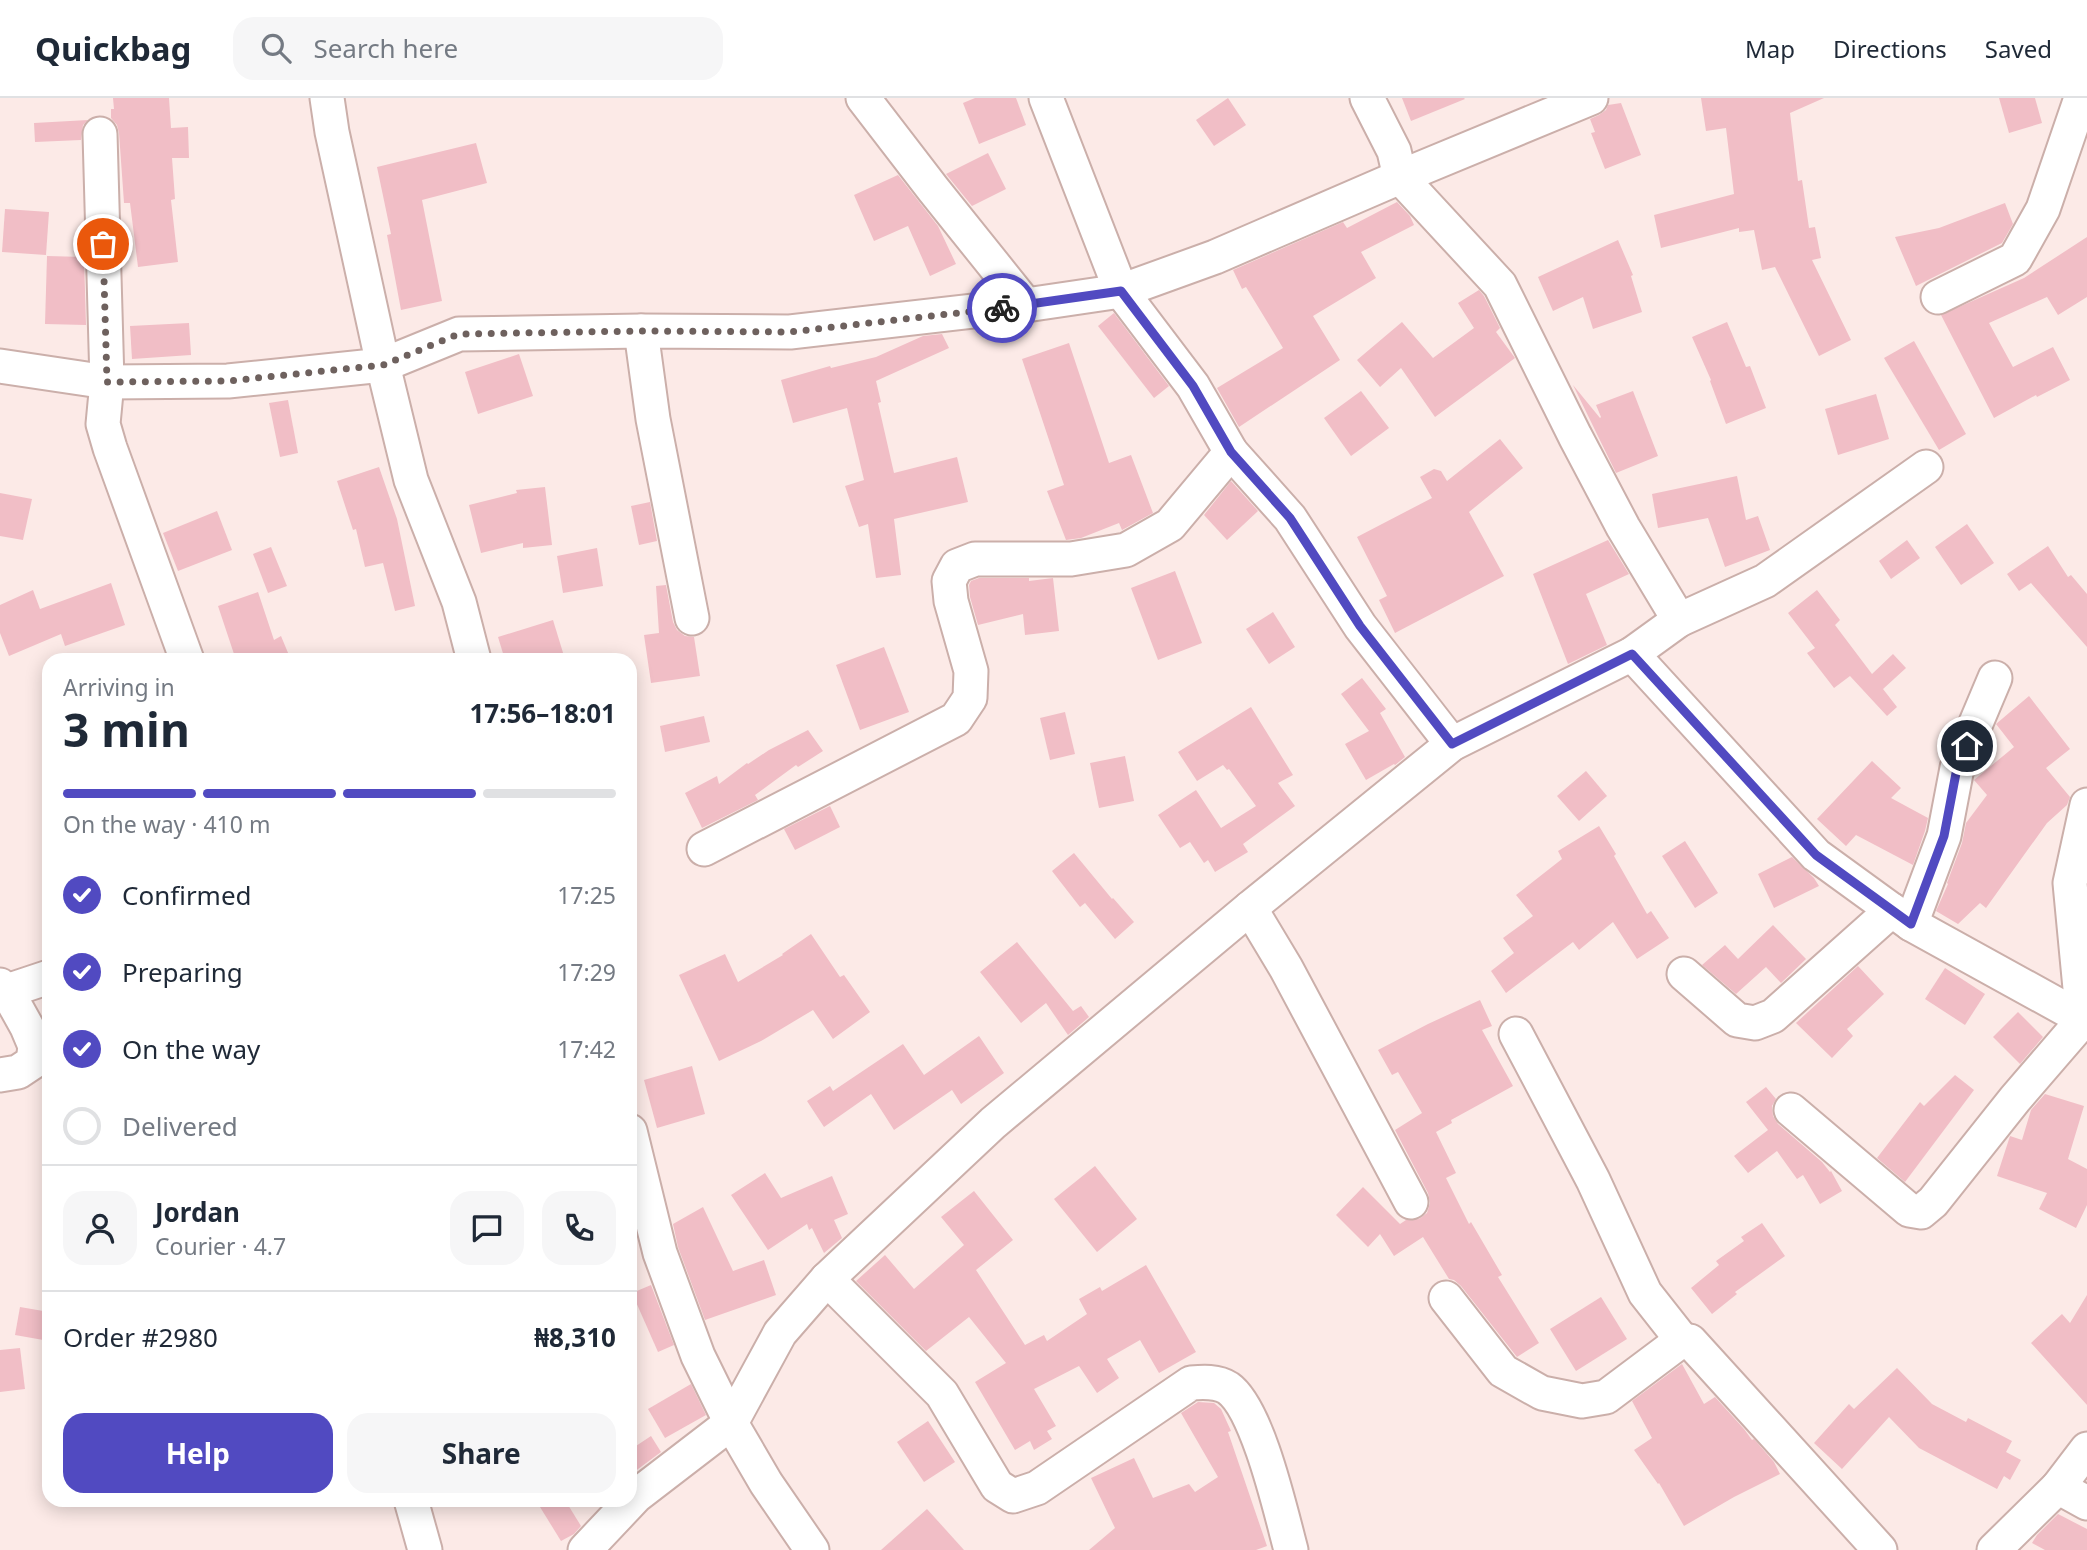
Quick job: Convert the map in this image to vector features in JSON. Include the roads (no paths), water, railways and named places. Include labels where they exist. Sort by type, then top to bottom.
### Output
[{"type":"street","points":[[327,98],[383,365],[411,480],[459,602],[472,653]]},
{"type":"street","points":[[863,98],[1026,305]]},
{"type":"street","points":[[1046,98],[1121,291],[1193,386],[1231,452],[1290,518],[1360,626],[1452,744]]},
{"type":"street","points":[[1367,98],[1394,151],[1400,177],[1500,285],[1611,505],[1679,621]]},
{"type":"street","points":[[0,366],[107,382],[228,381],[383,365],[459,334],[790,332],[1026,305],[1121,291],[1215,257],[1591,98]]},
{"type":"street","points":[[1938,297],[2015,259],[2043,209],[2081,98]]},
{"type":"street","points":[[100,134],[107,382],[103,424],[184,653]]},
{"type":"street","points":[[641,331],[653,419],[692,618]]},
{"type":"street","points":[[704,849],[956,719],[970,698],[971,671],[951,601],[948,580],[957,566],[975,559],[1070,559],[1126,550],[1170,525],[1231,452]]},
{"type":"street","points":[[637,1495],[731,1423],[780,1333],[827,1279],[993,1123],[1250,908],[1452,744],[1632,654],[1679,621],[1765,581],[1926,467]]},
{"type":"street","points":[[1632,654],[1816,855],[1902,917],[2085,1021]]},
{"type":"street","points":[[1684,974],[1737,1020],[1755,1023],[1773,1016],[1902,917],[1944,836],[1957,768],[1995,678]]},
{"type":"street","points":[[1791,1110],[1909,1210],[1921,1212],[1933,1202],[2015,1099],[2085,1021],[2070,883],[2087,805]]},
{"type":"street","points":[[1250,908],[1286,968],[1411,1202]]},
{"type":"street","points":[[0,1075],[41,1069],[27,1027],[4,988],[42,979]]},
{"type":"street","points":[[1516,1034],[1593,1180],[1645,1293],[1682,1340]]},
{"type":"street","points":[[637,1159],[660,1253],[698,1356],[731,1423],[809,1549]]},
{"type":"street","points":[[827,1279],[942,1394],[998,1486],[1013,1496],[1037,1488],[1191,1383],[1208,1382],[1227,1388],[1241,1404],[1264,1453],[1291,1550]]},
{"type":"street","points":[[1446,1298],[1503,1371],[1542,1393],[1582,1401],[1606,1396],[1682,1340],[1690,1341],[1880,1550]]},
{"type":"street","points":[[1994,1550],[2058,1487],[2087,1449]]},
{"type":"street","points":[[2058,1487],[2087,1503]]},
{"type":"street","points":[[413,1507],[425,1550]]},
{"type":"street","points":[[585,1550],[626,1507]]}]
